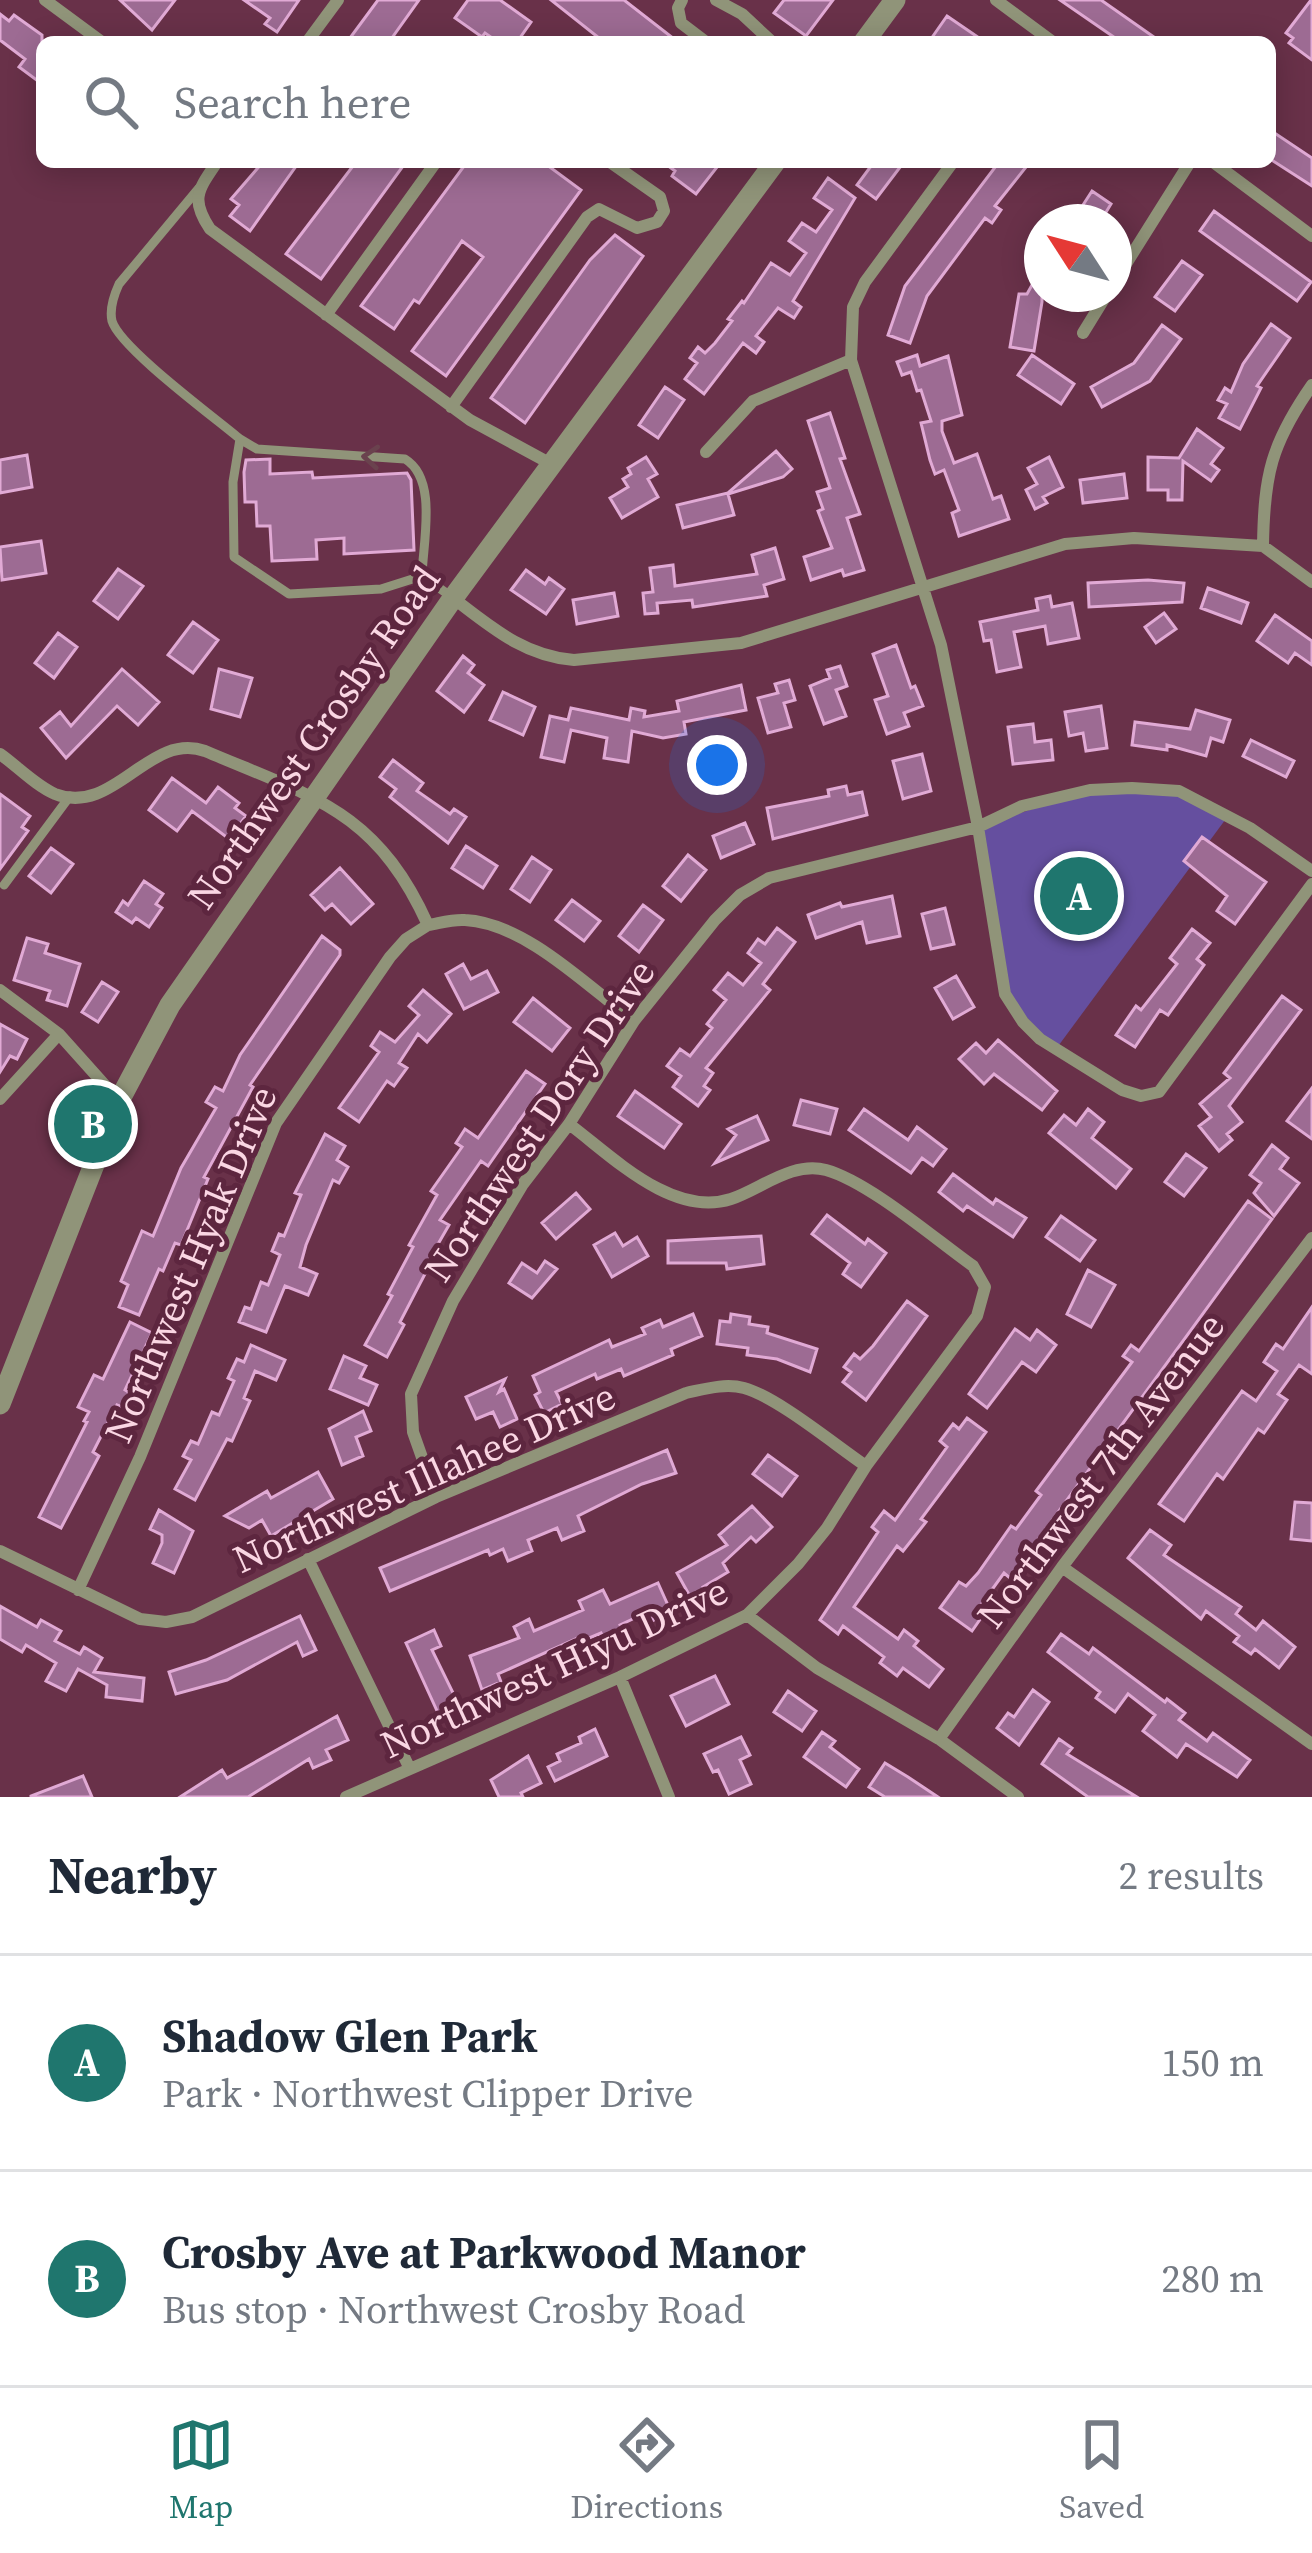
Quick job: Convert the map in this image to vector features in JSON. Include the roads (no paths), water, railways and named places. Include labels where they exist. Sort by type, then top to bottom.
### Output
[{"type":"street","points":[[45,0],[94,36]]},
{"type":"street","points":[[311,36],[338,0]]},
{"type":"street","points":[[682,0],[678,8],[681,23],[698,36]]},
{"type":"street","points":[[716,0],[742,14],[766,36]]},
{"type":"street","points":[[742,14],[752,0]]},
{"type":"street","points":[[868,36],[895,0]]},
{"type":"street","points":[[996,0],[1041,36]]},
{"type":"street","points":[[214,168],[200,188],[197,211],[210,229],[451,407],[553,465]]},
{"type":"street","points":[[326,315],[432,168]]},
{"type":"street","points":[[451,407],[587,218],[599,209],[637,228],[657,222],[664,211],[660,197],[619,168]]},
{"type":"street","name":"Northwest Crosby Road","points":[[0,1403],[119,1100],[170,1006],[453,598],[772,168]]},
{"type":"street","points":[[949,168],[853,307],[851,360],[941,645],[978,826],[1005,994],[1040,1039],[1122,1090],[1141,1096],[1159,1092],[1312,884]]},
{"type":"street","points":[[1132,254],[1186,168]]},
{"type":"street","points":[[1221,168],[1312,236]]},
{"type":"street","points":[[1083,333],[1096,312]]},
{"type":"street","points":[[706,452],[753,401],[851,360]]},
{"type":"street","points":[[1263,546],[1268,469],[1287,420],[1312,385]]},
{"type":"street","points":[[453,598],[509,641],[554,659],[574,660],[741,644],[1065,544],[1134,538],[1263,546],[1312,581]]},
{"type":"street","points":[[0,754],[54,794],[70,796],[108,790],[147,762],[189,746],[314,798],[369,833],[391,857],[428,925],[463,920],[495,925],[520,936],[634,1021]]},
{"type":"street","name":"Northwest Dory Drive","points":[[436,1497],[413,1432],[411,1394],[453,1301],[524,1184],[634,1021],[740,895],[769,878],[978,826],[1022,806],[1090,790],[1179,791],[1250,828],[1312,871]]},
{"type":"street","name":"Northwest Hyak Drive","points":[[78,1590],[140,1457],[283,1110],[390,957],[428,925]]},
{"type":"street","points":[[0,990],[59,1034],[119,1100]]},
{"type":"street","points":[[0,1099],[59,1034]]},
{"type":"street","name":"Northwest Hiyu Drive","points":[[346,1797],[620,1677],[747,1615],[812,1546],[977,1316],[985,1287],[973,1266],[853,1182],[823,1169],[795,1171],[730,1198],[705,1203],[684,1199],[650,1183],[568,1124]]},
{"type":"street","name":"Northwest 7th Avenue","points":[[939,1739],[1312,1238]]},
{"type":"street","name":"Northwest Illahee Drive","points":[[0,1551],[140,1619],[166,1622],[191,1616],[436,1497],[686,1393],[725,1386],[764,1397],[866,1466]]},
{"type":"street","points":[[308,1559],[409,1767]]},
{"type":"street","points":[[1062,1568],[1312,1744]]},
{"type":"street","points":[[747,1615],[830,1677],[939,1739],[1018,1797]]},
{"type":"street","points":[[620,1677],[669,1797]]},
{"type":"lane","points":[[200,188],[119,284],[112,298],[112,322],[128,344],[240,439],[257,448],[412,463],[423,480],[422,575]]},
{"type":"lane","points":[[240,439],[233,482],[234,557],[289,594],[381,589],[422,575]]},
{"type":"lane","points":[[422,575],[453,598]]},
{"type":"lane","points":[[4,885],[70,796]]},
{"type":"place","name":"Shadow Glen Park","points":[[1079,896]]},
{"type":"place","name":"Crosby Ave at Parkwood Manor","points":[[93,1124]]}]
